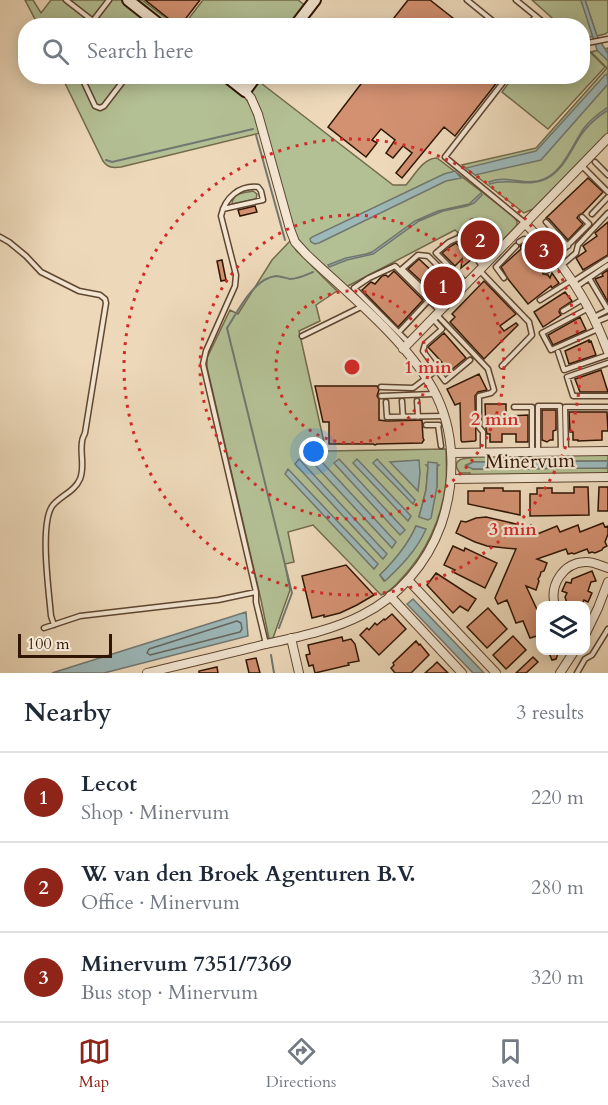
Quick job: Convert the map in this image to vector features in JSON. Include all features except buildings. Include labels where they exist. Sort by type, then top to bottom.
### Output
[{"type":"street","points":[[128,0],[151,18]]},
{"type":"street","points":[[301,18],[315,0]]},
{"type":"street","points":[[147,673],[291,638],[361,616],[408,580],[425,558],[439,531],[452,479],[451,453],[435,394],[426,379],[380,324],[295,242],[259,118],[252,101],[236,84]]},
{"type":"street","points":[[244,91],[250,84]]},
{"type":"street","points":[[402,349],[608,138]]},
{"type":"street","points":[[525,223],[558,259],[574,282],[589,308],[608,354]]},
{"type":"street","name":"Minervum","points":[[451,453],[608,451]]},
{"type":"street","name":"Minervum","points":[[452,479],[608,477]]},
{"type":"street","points":[[554,601],[554,589],[559,576],[567,568],[576,563],[588,561],[608,568]]},
{"type":"street","points":[[408,580],[496,673]]},
{"type":"street","points":[[590,623],[608,582]]},
{"type":"street","points":[[390,596],[462,673]]},
{"type":"street","points":[[291,638],[299,673]]},
{"type":"street","points":[[560,673],[572,655]]},
{"type":"lane","points":[[66,0],[86,18]]},
{"type":"lane","points":[[95,18],[110,0]]},
{"type":"lane","points":[[467,0],[490,18]]},
{"type":"lane","points":[[516,0],[539,18]]},
{"type":"lane","points":[[590,43],[608,39]]},
{"type":"lane","points":[[85,84],[94,104],[100,108],[121,84]]},
{"type":"lane","points":[[502,84],[445,157],[525,223]]},
{"type":"lane","points":[[595,162],[608,175]]},
{"type":"lane","points":[[581,165],[608,192]]},
{"type":"lane","points":[[223,209],[263,200],[261,191],[258,187],[253,187],[235,192],[223,209],[221,216],[236,275],[235,286],[202,364],[256,592],[256,602],[266,644]]},
{"type":"lane","points":[[592,214],[608,197]]},
{"type":"lane","points":[[504,278],[496,267],[524,239],[530,240],[547,259],[558,259],[576,253],[578,245],[608,213]]},
{"type":"lane","points":[[546,271],[589,224],[582,217]]},
{"type":"lane","points":[[460,235],[472,222],[499,251],[503,260]]},
{"type":"lane","points":[[546,222],[568,246]]},
{"type":"lane","points":[[0,237],[26,256],[41,272],[79,291],[100,295],[106,303],[82,442],[81,477],[77,484],[53,505],[46,524],[51,616],[54,625]]},
{"type":"lane","points":[[464,286],[436,253],[448,242],[458,238],[472,252],[481,269],[529,322],[532,335],[502,366]]},
{"type":"lane","points":[[464,286],[428,256],[418,255],[402,269],[489,369],[494,390],[479,396],[483,452]]},
{"type":"lane","points":[[540,300],[574,282],[608,259]]},
{"type":"lane","points":[[409,342],[354,288],[395,266],[429,300],[438,313],[442,329],[425,344],[423,351],[445,381],[470,360]]},
{"type":"lane","points":[[574,282],[589,278],[608,266]]},
{"type":"lane","points":[[589,278],[608,310],[596,323]]},
{"type":"lane","points":[[563,311],[584,299]]},
{"type":"lane","points":[[399,332],[429,300]]},
{"type":"lane","points":[[303,336],[362,307]]},
{"type":"lane","points":[[589,308],[542,333],[551,350],[608,317]]},
{"type":"lane","points":[[558,352],[564,370],[608,354]]},
{"type":"lane","points":[[608,363],[567,377],[573,396],[608,396]]},
{"type":"lane","points":[[381,387],[413,388],[437,370]]},
{"type":"lane","points":[[381,396],[435,394]]},
{"type":"lane","points":[[417,401],[418,417]]},
{"type":"lane","points":[[386,402],[387,417],[418,417],[443,422]]},
{"type":"lane","points":[[402,402],[403,417]]},
{"type":"lane","points":[[535,452],[538,406],[560,406],[563,452]]},
{"type":"lane","points":[[514,407],[532,407],[535,452]]},
{"type":"lane","points":[[563,452],[565,407],[608,407]]},
{"type":"lane","points":[[426,425],[443,422]]},
{"type":"lane","points":[[441,446],[443,422]]},
{"type":"lane","points":[[44,628],[80,616],[218,600],[256,592]]},
{"type":"lane","points":[[577,673],[585,659],[592,655],[608,629]]},
{"type":"green space","points":[[25,0],[33,0],[41,13],[51,0],[124,0],[147,18],[34,18]]},
{"type":"green space","points":[[134,0],[142,0],[166,18],[157,18]]},
{"type":"green space","points":[[203,0],[298,0],[307,7],[298,18],[189,18]]},
{"type":"green space","points":[[532,0],[581,0],[588,18],[552,18]]},
{"type":"green space","points":[[585,0],[608,0],[608,32],[605,34],[597,36]]},
{"type":"green space","points":[[590,25],[594,36],[590,37]]},
{"type":"green space","points":[[608,48],[608,133],[533,209],[524,213],[462,165],[536,148],[607,68],[591,52]]},
{"type":"green space","points":[[590,52],[605,67],[590,83]]},
{"type":"green space","points":[[65,84],[230,84],[247,100],[260,133],[121,167],[111,167],[103,161]]},
{"type":"green space","points":[[255,84],[262,84],[393,185],[406,185],[423,164],[437,158],[511,214],[517,221],[517,225],[499,244],[477,224],[464,238],[455,230],[344,288],[305,249],[296,236],[252,92]]},
{"type":"green space","points":[[508,84],[589,84],[548,129],[502,92]]},
{"type":"green space","points":[[253,191],[257,194],[256,199],[232,203],[237,195]]},
{"type":"green space","points":[[291,240],[296,250],[337,291],[316,305],[320,321],[299,331],[326,451],[446,449],[446,482],[437,522],[425,546],[400,581],[381,595],[313,525],[288,532],[294,562],[285,564],[290,590],[273,638],[269,639],[207,367],[207,358],[230,310],[238,314],[272,260]],"holes":[[[428,466],[437,466],[437,487],[419,517],[426,490]],[[416,526],[425,529],[384,581],[380,575],[401,552]]]},
{"type":"green space","points":[[608,454],[608,461],[473,462],[466,465],[473,469],[608,468],[608,474],[470,475],[470,473],[460,473],[456,466],[458,461],[471,456]]},
{"type":"water","points":[[581,0],[585,0],[597,36],[608,54],[608,61],[597,50],[590,28],[590,18],[587,18]]},
{"type":"water","points":[[607,74],[608,84],[541,160],[475,175],[466,168],[536,151]]},
{"type":"water","points":[[608,107],[608,110],[584,131],[562,166],[557,171],[546,179],[532,183],[497,182],[490,184],[489,182],[502,179],[537,181],[551,175],[567,156],[586,125]]},
{"type":"water","points":[[455,171],[461,178],[446,181],[319,243],[311,242],[312,237],[444,174]]},
{"type":"water","points":[[481,193],[482,195],[474,203],[443,211],[419,221],[373,254],[329,267],[328,265],[372,252],[415,221],[438,211],[469,204]]},
{"type":"water","points":[[299,459],[387,554],[383,559],[295,464]]},
{"type":"water","points":[[339,459],[405,530],[400,535],[334,463]]},
{"type":"water","points":[[357,459],[411,516],[408,521],[353,463]]},
{"type":"water","points":[[377,459],[415,500],[413,504],[373,463]]},
{"type":"water","points":[[320,460],[396,542],[392,548],[314,464]]},
{"type":"water","points":[[419,460],[420,473],[418,491],[390,462]]},
{"type":"water","points":[[608,461],[607,468],[473,469],[466,466],[473,462]]},
{"type":"water","points":[[428,462],[439,465],[431,518],[428,520],[419,517],[426,490]]},
{"type":"water","points":[[288,469],[378,564],[374,569],[285,474]]},
{"type":"water","points":[[416,526],[426,529],[422,537],[408,557],[385,581],[380,575],[401,552]]},
{"type":"water","points":[[413,599],[484,673],[473,673],[407,604]]},
{"type":"water","points":[[246,612],[248,636],[104,673],[52,673]]},
{"type":"waterway","points":[[106,160],[112,162],[253,129]]},
{"type":"waterway","points":[[256,135],[285,240]]},
{"type":"waterway","points":[[279,628],[292,593],[227,328],[247,296],[268,278],[276,276],[293,279],[313,272]]},
{"type":"waterway","points":[[271,655],[274,673]]},
{"type":"place","name":"W. van den Broek Agenturen B.V.","points":[[480,240]]},
{"type":"place","name":"Minervum 7351/7369","points":[[544,250]]},
{"type":"place","name":"Lecot","points":[[443,286]]}]
